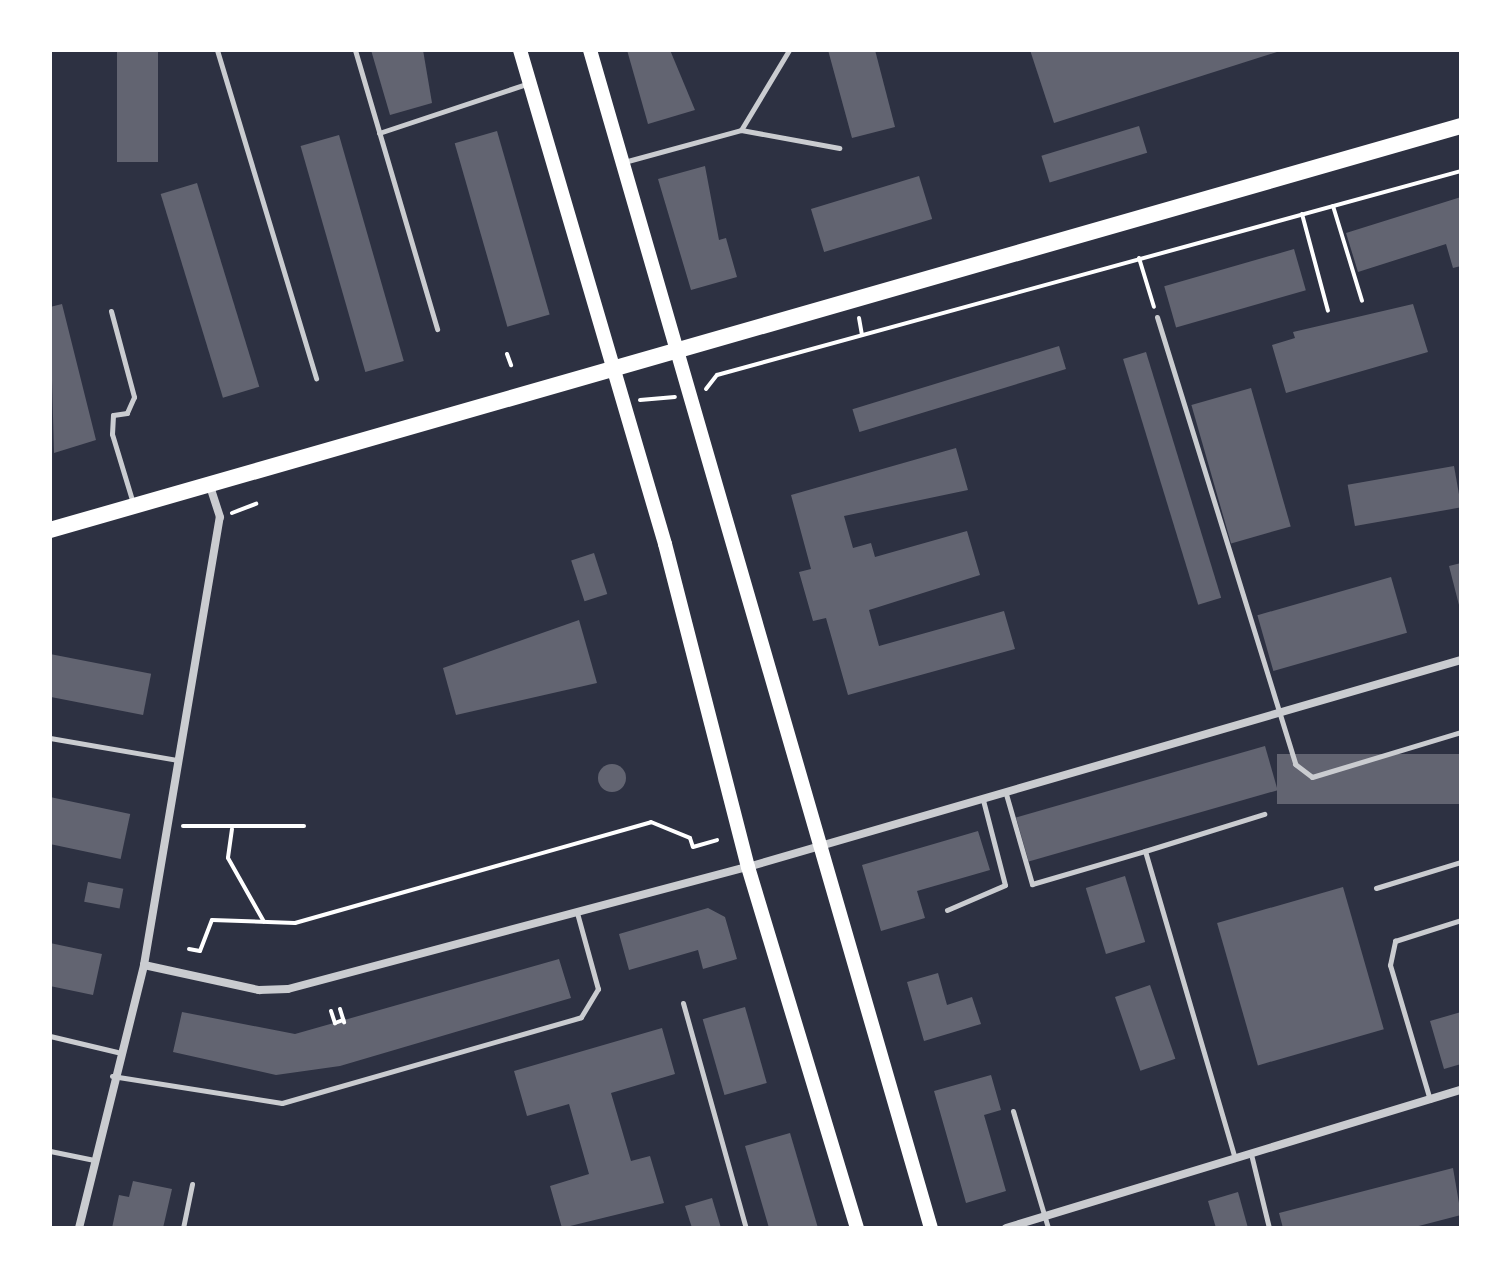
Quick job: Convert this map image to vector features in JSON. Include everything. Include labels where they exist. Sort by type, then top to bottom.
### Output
[{"type":"main road","points":[[520,50],[613,367],[748,867],[857,1228]]},
{"type":"main road","points":[[590,50],[931,1228]]},
{"type":"main road","points":[[50,530],[1461,126]]},
{"type":"street","points":[[79,1228],[117,1052],[144,965],[220,517],[209,484]]},
{"type":"street","points":[[144,965],[259,990],[288,989],[748,867],[1276,717],[1461,660]]},
{"type":"street","points":[[1006,1228],[1461,1090]]},
{"type":"lane","points":[[217,50],[316,378]]},
{"type":"lane","points":[[355,50],[437,329]]},
{"type":"lane","points":[[741,130],[789,50]]},
{"type":"lane","points":[[379,133],[530,83]]},
{"type":"lane","points":[[623,162],[741,130],[839,148]]},
{"type":"lane","points":[[111,311],[134,397],[127,413],[113,415],[112,434],[134,506]]},
{"type":"lane","points":[[1157,317],[1276,717],[1295,764],[1312,777],[1461,732]]},
{"type":"lane","points":[[50,738],[179,760]]},
{"type":"lane","points":[[1006,794],[1032,884],[1264,814]]},
{"type":"lane","points":[[947,910],[1005,885],[983,800]]},
{"type":"lane","points":[[1145,851],[1235,1158]]},
{"type":"lane","points":[[1376,888],[1461,862]]},
{"type":"lane","points":[[112,1076],[282,1103],[581,1017],[598,989],[577,913]]},
{"type":"lane","points":[[1430,1100],[1390,965],[1395,941],[1461,920]]},
{"type":"lane","points":[[683,1003],[746,1228]]},
{"type":"lane","points":[[50,1036],[117,1052]]},
{"type":"lane","points":[[1013,1111],[1048,1228]]},
{"type":"lane","points":[[50,1151],[94,1160]]},
{"type":"lane","points":[[1251,1154],[1269,1228]]},
{"type":"lane","points":[[183,1228],[192,1184]]},
{"type":"path","points":[[627,402],[704,392],[717,375],[1461,171]]},
{"type":"path","points":[[1333,206],[1362,301]]},
{"type":"path","points":[[1302,214],[1328,311]]},
{"type":"path","points":[[1139,258],[1157,317]]},
{"type":"path","points":[[862,335],[858,318],[867,315]]},
{"type":"path","points":[[507,354],[511,365]]},
{"type":"path","points":[[189,949],[200,951],[212,920],[295,923],[651,822],[690,838],[693,847],[717,840]]},
{"type":"path","points":[[168,825],[232,829],[304,826]]},
{"type":"path","points":[[232,829],[228,858],[264,922]]},
{"type":"path","points":[[331,1011],[335,1023],[344,1022],[340,1009]]},
{"type":"building","points":[[117,50],[158,50],[158,162],[117,162]]},
{"type":"building","points":[[371,50],[423,50],[432,103],[390,115]]},
{"type":"building","points":[[627,50],[670,50],[695,110],[648,124]]},
{"type":"building","points":[[828,50],[875,50],[895,127],[852,138]]},
{"type":"building","points":[[1030,50],[1280,50],[1280,51],[1054,123]]},
{"type":"building","points":[[1139,126],[1147,153],[1050,183],[1041,156]]},
{"type":"building","points":[[497,131],[550,315],[507,327],[455,143]]},
{"type":"building","points":[[339,135],[404,361],[365,372],[301,146]]},
{"type":"building","points":[[705,166],[719,240],[726,238],[737,277],[691,290],[658,179]]},
{"type":"building","points":[[919,176],[932,219],[824,252],[811,209]]},
{"type":"building","points":[[197,183],[259,387],[223,398],[161,194]]},
{"type":"building","points":[[1461,197],[1461,266],[1453,268],[1446,244],[1358,272],[1346,233]]},
{"type":"building","points":[[1294,249],[1306,290],[1176,328],[1164,286]]},
{"type":"building","points":[[62,304],[96,440],[54,453],[50,307]]},
{"type":"building","points":[[1413,304],[1428,352],[1286,393],[1272,345],[1295,338],[1293,332]]},
{"type":"building","points":[[1059,346],[1066,369],[859,432],[852,409]]},
{"type":"building","points":[[1146,352],[1221,598],[1198,605],[1123,359]]},
{"type":"building","points":[[1251,388],[1291,526],[1231,544],[1191,405]]},
{"type":"building","points":[[956,448],[968,490],[844,516],[853,548],[871,543],[875,557],[967,531],[980,575],[869,610],[879,646],[1004,611],[1015,649],[848,695],[826,618],[813,621],[799,572],[811,569],[791,495]]},
{"type":"building","points":[[1454,466],[1461,507],[1355,526],[1348,485]]},
{"type":"building","points":[[594,553],[607,594],[584,601],[571,560]]},
{"type":"building","points":[[1461,563],[1461,609],[1460,609],[1449,566]]},
{"type":"building","points":[[1391,577],[1407,633],[1273,671],[1257,615]]},
{"type":"building","points":[[579,620],[597,683],[456,715],[443,668]]},
{"type":"building","points":[[50,654],[151,674],[143,715],[50,697]]},
{"type":"building","points":[[1265,746],[1278,790],[1029,862],[1016,817]]},
{"type":"building","points":[[1277,754],[1461,754],[1461,804],[1277,804]]},
{"type":"building","points":[[612,764],[622,768],[626,778],[622,788],[612,792],[602,788],[598,778],[602,768]]},
{"type":"building","points":[[50,797],[130,814],[121,859],[50,844]]},
{"type":"building","points":[[978,831],[990,870],[917,891],[925,918],[881,931],[862,865]]},
{"type":"building","points":[[1125,876],[1145,942],[1106,954],[1086,888]]},
{"type":"building","points":[[88,882],[123,889],[120,909],[84,902]]},
{"type":"building","points":[[1343,887],[1384,1029],[1258,1065],[1217,923]]},
{"type":"building","points":[[708,908],[725,917],[737,959],[703,969],[698,950],[629,970],[619,934]]},
{"type":"building","points":[[50,943],[102,954],[93,995],[50,986]]},
{"type":"building","points":[[559,959],[571,998],[340,1066],[276,1075],[173,1052],[182,1012],[295,1034]]},
{"type":"building","points":[[938,973],[947,1005],[972,997],[981,1024],[924,1041],[907,982]]},
{"type":"building","points":[[1150,985],[1175,1059],[1140,1071],[1115,997]]},
{"type":"building","points":[[745,1007],[767,1083],[724,1095],[703,1019]]},
{"type":"building","points":[[1461,1012],[1461,1064],[1444,1069],[1430,1021]]},
{"type":"building","points":[[662,1028],[675,1074],[611,1093],[631,1161],[650,1156],[664,1203],[562,1228],[550,1186],[589,1174],[569,1104],[527,1116],[514,1071]]},
{"type":"building","points":[[991,1075],[1001,1110],[984,1115],[1006,1191],[966,1203],[934,1091]]},
{"type":"building","points":[[790,1133],[818,1228],[769,1228],[745,1146]]},
{"type":"building","points":[[1453,1168],[1461,1215],[1411,1228],[1283,1228],[1279,1213]]},
{"type":"building","points":[[133,1181],[172,1189],[163,1228],[112,1228],[119,1195],[129,1197]]},
{"type":"building","points":[[1238,1192],[1248,1228],[1216,1228],[1208,1201]]},
{"type":"building","points":[[712,1198],[721,1228],[692,1228],[685,1206]]}]
